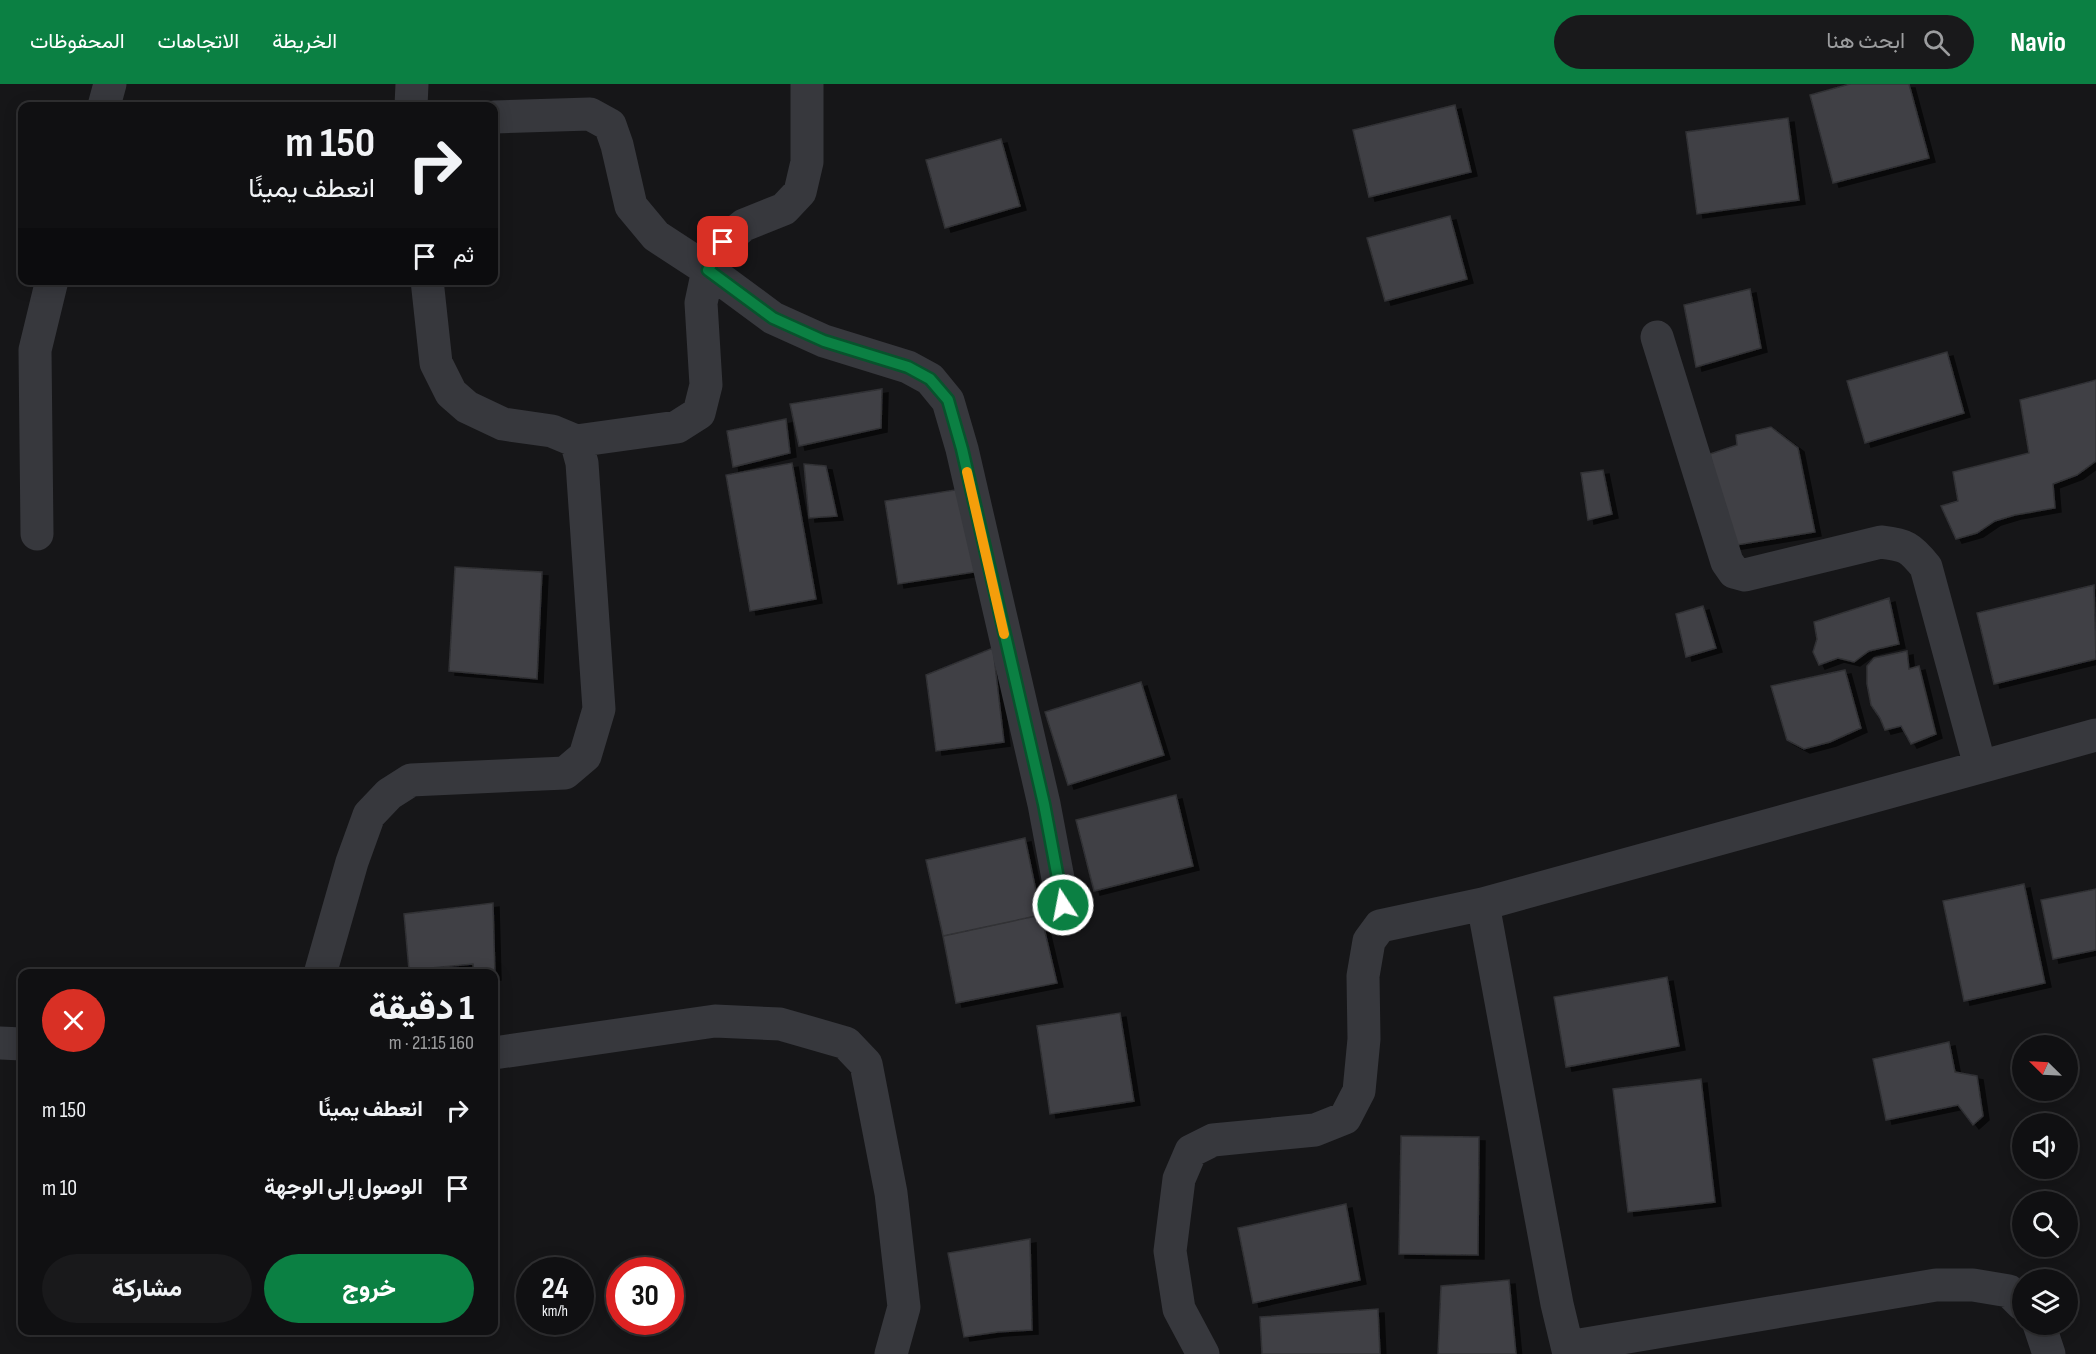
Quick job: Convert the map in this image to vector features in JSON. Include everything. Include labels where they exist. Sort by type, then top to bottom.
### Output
[{"type":"street","points":[[105,102],[110,84]]},
{"type":"street","points":[[411,102],[412,84]]},
{"type":"street","points":[[428,285],[436,363],[451,393],[467,407],[503,424],[552,431],[576,441],[677,427],[699,413],[706,385],[701,303],[708,270],[723,242],[744,225],[783,209],[800,192],[807,162],[807,84]]},
{"type":"street","points":[[498,117],[590,114],[610,125],[617,145],[630,206],[656,236],[708,270],[773,318],[824,341],[908,367],[930,379],[948,400],[962,449],[1041,793],[1063,905]]},
{"type":"street","points":[[38,534],[35,350],[51,285]]},
{"type":"street","points":[[1657,337],[1727,562],[1734,572],[1745,575],[1881,542],[1904,545],[1926,567],[1980,766]]},
{"type":"street","points":[[321,969],[352,862],[369,815],[388,794],[411,780],[565,773],[585,756],[599,709],[582,463],[576,441]]},
{"type":"street","points":[[1203,1354],[1179,1309],[1170,1251],[1179,1179],[1191,1151],[1213,1140],[1314,1130],[1345,1118],[1359,1092],[1364,1039],[1363,976],[1369,941],[1380,926],[1483,904],[2096,735]]},
{"type":"street","points":[[1483,904],[1557,1304],[1569,1351],[1936,1285],[1972,1285],[2009,1291],[2012,1294]]},
{"type":"street","points":[[498,1052],[715,1021],[780,1024],[846,1043],[866,1064],[891,1193],[904,1307],[891,1354]]},
{"type":"street","points":[[0,1043],[18,1044]]},
{"type":"street","points":[[2043,1335],[2049,1354]]},
{"type":"building","points":[[1850,84],[1909,84],[1929,158],[1833,183],[1810,95]]},
{"type":"building","points":[[1455,105],[1471,172],[1369,197],[1353,130]]},
{"type":"building","points":[[1788,118],[1799,200],[1697,214],[1686,132]]},
{"type":"building","points":[[1001,139],[1020,206],[945,228],[926,160]]},
{"type":"building","points":[[1450,216],[1467,279],[1385,301],[1367,238]]},
{"type":"building","points":[[1750,289],[1761,348],[1696,367],[1684,305]]},
{"type":"building","points":[[1947,352],[1964,413],[1865,443],[1847,381]]},
{"type":"building","points":[[2096,380],[2096,461],[2077,475],[2053,484],[2055,508],[1995,521],[1977,533],[1956,539],[1941,506],[1958,501],[1953,472],[2029,453],[2020,400]]},
{"type":"building","points":[[882,389],[881,428],[799,446],[790,404]]},
{"type":"building","points":[[786,419],[790,453],[733,467],[727,431]]},
{"type":"building","points":[[1771,427],[1798,448],[1815,532],[1731,546],[1710,454],[1737,445],[1736,435]]},
{"type":"building","points":[[792,463],[816,599],[750,611],[726,475]]},
{"type":"building","points":[[804,464],[826,466],[837,516],[809,518]]},
{"type":"building","points":[[1603,470],[1612,514],[1588,520],[1581,473]]},
{"type":"building","points":[[961,489],[975,572],[898,584],[885,501]]},
{"type":"building","points":[[455,567],[542,572],[537,679],[449,671]]},
{"type":"building","points":[[2094,585],[2096,659],[1994,684],[1977,613]]},
{"type":"building","points":[[1889,598],[1899,644],[1869,651],[1854,662],[1838,658],[1819,665],[1813,652],[1817,639],[1814,622]]},
{"type":"building","points":[[1703,606],[1716,648],[1686,657],[1676,614]]},
{"type":"building","points":[[993,648],[1004,742],[936,751],[926,675]]},
{"type":"building","points":[[1907,651],[1909,669],[1919,666],[1936,734],[1911,744],[1901,726],[1885,730],[1871,705],[1867,684],[1867,666],[1874,658]]},
{"type":"building","points":[[1845,670],[1861,728],[1830,742],[1804,749],[1787,740],[1771,686]]},
{"type":"building","points":[[1141,682],[1164,755],[1068,785],[1045,712]]},
{"type":"building","points":[[1176,795],[1193,866],[1094,891],[1076,820]]},
{"type":"building","points":[[1025,838],[1041,915],[943,936],[926,860]]},
{"type":"building","points":[[2024,884],[2045,983],[1964,1001],[1943,901]]},
{"type":"building","points":[[2096,889],[2096,950],[2053,959],[2041,900]]},
{"type":"building","points":[[493,903],[495,969],[474,969],[473,964],[409,969],[404,914]]},
{"type":"building","points":[[1041,915],[1057,983],[956,1003],[943,936]]},
{"type":"building","points":[[1667,977],[1679,1046],[1566,1067],[1554,997]]},
{"type":"building","points":[[1120,1013],[1134,1101],[1050,1114],[1037,1026]]},
{"type":"building","points":[[1949,1042],[1955,1072],[1977,1076],[1983,1116],[1973,1125],[1958,1105],[1886,1120],[1873,1059]]},
{"type":"building","points":[[1701,1079],[1715,1202],[1628,1212],[1613,1089]]},
{"type":"building","points":[[1401,1136],[1479,1137],[1478,1255],[1399,1254]]},
{"type":"building","points":[[1346,1204],[1360,1280],[1253,1303],[1238,1228]]},
{"type":"building","points":[[1030,1239],[1032,1330],[964,1337],[948,1253]]},
{"type":"building","points":[[1509,1280],[1516,1354],[1438,1354],[1441,1286]]},
{"type":"building","points":[[1378,1309],[1380,1354],[1262,1354],[1260,1317]]},
{"type":"slow traffic","points":[[967,472],[1004,634]]},
{"type":"route","points":[[723,242],[708,270],[773,318],[824,341],[908,367],[930,379],[948,400],[962,449],[1044,804],[1063,905]]}]
